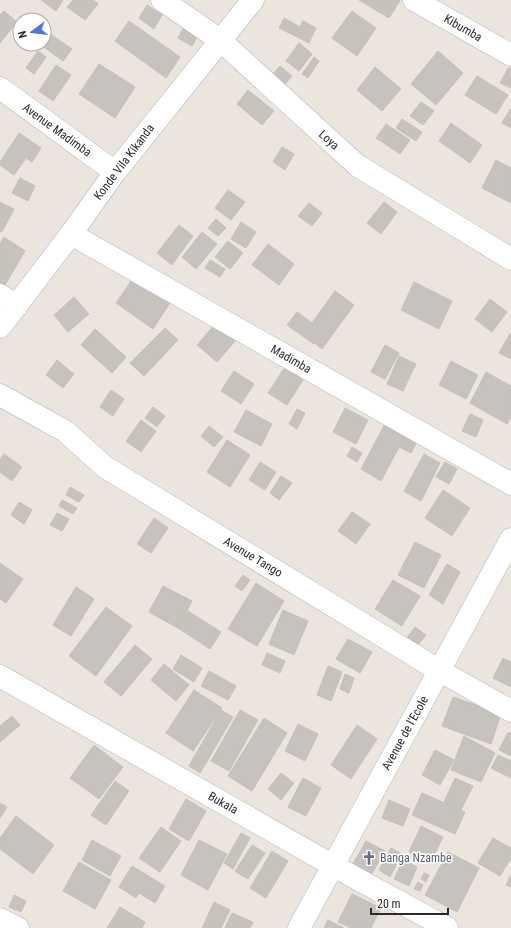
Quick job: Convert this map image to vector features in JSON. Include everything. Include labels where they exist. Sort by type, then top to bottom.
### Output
[{"type":"street","name":"Loya","points":[[162,0],[220,40],[358,166],[511,259]]},
{"type":"street","name":"Konde Vila Kikanda","points":[[0,327],[8,300],[72,234],[115,172],[253,0]]},
{"type":"street","name":"Kibumba","points":[[414,0],[511,55]]},
{"type":"street","name":"Avenue Madimba","points":[[0,88],[115,172]]},
{"type":"street","name":"Madimba","points":[[72,234],[511,484]]},
{"type":"street","name":"Avenue Tango","points":[[0,395],[65,431],[105,467],[440,671],[511,711]]},
{"type":"street","name":"Avenue de l'Ecole","points":[[299,928],[511,539]]},
{"type":"street","name":"Bukala","points":[[0,676],[332,865],[447,928]]},
{"type":"street","points":[[0,919],[18,928]]},
{"type":"building","points":[[41,0],[63,0],[56,11]]},
{"type":"building","points":[[73,0],[93,0],[98,4],[85,20],[67,7]]},
{"type":"building","points":[[359,0],[398,0],[400,1],[389,18]]},
{"type":"building","points":[[147,5],[162,15],[154,29],[139,18]]},
{"type":"building","points":[[4,11],[12,18],[12,28],[0,43],[0,15]]},
{"type":"building","points":[[352,11],[376,28],[357,56],[332,38]]},
{"type":"building","points":[[284,18],[300,27],[303,21],[316,28],[309,43],[279,28]]},
{"type":"building","points":[[129,21],[180,57],[166,78],[115,41]]},
{"type":"building","points":[[184,27],[198,35],[192,46],[178,38]]},
{"type":"building","points":[[52,35],[72,49],[63,61],[51,52],[52,52]]},
{"type":"building","points":[[299,43],[312,54],[299,71],[286,61]]},
{"type":"building","points":[[438,51],[463,73],[436,105],[411,84]]},
{"type":"building","points":[[37,52],[46,57],[34,74],[26,68]]},
{"type":"building","points":[[314,57],[319,61],[308,78],[302,74]]},
{"type":"building","points":[[99,64],[135,87],[115,118],[79,94]]},
{"type":"building","points":[[56,65],[71,75],[53,101],[39,91]]},
{"type":"building","points":[[280,66],[292,76],[283,86],[271,76]]},
{"type":"building","points":[[375,67],[401,89],[382,111],[357,90]]},
{"type":"building","points":[[508,68],[511,69],[511,88],[500,83]]},
{"type":"building","points":[[477,76],[508,95],[496,114],[465,95]]},
{"type":"building","points":[[248,90],[274,111],[262,125],[237,104]]},
{"type":"building","points":[[421,102],[434,111],[423,125],[410,116]]},
{"type":"building","points":[[510,109],[511,110],[511,128],[502,123]]},
{"type":"building","points":[[402,119],[422,132],[416,141],[396,128]]},
{"type":"building","points":[[451,123],[482,145],[470,163],[439,141]]},
{"type":"building","points":[[386,124],[410,140],[400,154],[376,138]]},
{"type":"building","points":[[19,133],[41,148],[32,162],[26,158],[14,175],[0,165],[0,162]]},
{"type":"building","points":[[282,147],[294,154],[285,170],[273,162]]},
{"type":"building","points":[[496,160],[511,168],[511,203],[482,188]]},
{"type":"building","points":[[20,178],[35,186],[28,201],[12,193]]},
{"type":"building","points":[[228,190],[245,202],[231,220],[215,208]]},
{"type":"building","points":[[0,202],[14,209],[2,232],[0,231]]},
{"type":"building","points":[[384,202],[397,212],[381,234],[367,223]]},
{"type":"building","points":[[309,203],[322,213],[312,226],[298,216]]},
{"type":"building","points":[[216,219],[226,228],[218,236],[208,228]]},
{"type":"building","points":[[241,222],[256,232],[246,248],[231,239]]},
{"type":"building","points":[[179,225],[193,236],[172,265],[157,253]]},
{"type":"building","points":[[202,232],[217,244],[196,269],[182,257]]},
{"type":"building","points":[[4,237],[25,251],[5,285],[0,282],[0,244]]},
{"type":"building","points":[[228,241],[243,253],[230,269],[215,257]]},
{"type":"building","points":[[268,244],[294,264],[279,285],[252,265]]},
{"type":"building","points":[[210,260],[225,269],[220,277],[205,268]]},
{"type":"building","points":[[134,277],[170,303],[153,329],[116,303]]},
{"type":"building","points":[[414,282],[452,301],[439,329],[401,310]]},
{"type":"building","points":[[335,291],[354,305],[322,349],[287,325],[297,312],[312,323]]},
{"type":"building","points":[[74,297],[89,314],[68,332],[54,315]]},
{"type":"building","points":[[490,299],[507,312],[492,332],[475,319]]},
{"type":"building","points":[[216,323],[236,340],[217,362],[197,345]]},
{"type":"building","points":[[165,328],[178,340],[144,376],[130,363]]},
{"type":"building","points":[[95,329],[126,357],[112,373],[81,345]]},
{"type":"building","points":[[511,332],[511,359],[499,353]]},
{"type":"building","points":[[385,345],[399,353],[385,379],[371,372]]},
{"type":"building","points":[[399,356],[416,364],[403,391],[387,384]]},
{"type":"building","points":[[57,360],[74,374],[63,388],[46,375]]},
{"type":"building","points":[[451,361],[478,375],[466,399],[439,385]]},
{"type":"building","points":[[285,367],[303,380],[287,405],[268,393]]},
{"type":"building","points":[[234,371],[254,384],[241,404],[221,391]]},
{"type":"building","points":[[486,372],[511,386],[511,417],[507,424],[470,403]]},
{"type":"building","points":[[111,390],[124,399],[113,416],[100,407]]},
{"type":"building","points":[[153,407],[165,416],[157,427],[145,418]]},
{"type":"building","points":[[345,408],[368,420],[356,444],[333,432]]},
{"type":"building","points":[[297,409],[305,413],[297,429],[289,424]]},
{"type":"building","points":[[246,410],[272,424],[261,446],[234,432]]},
{"type":"building","points":[[470,414],[483,420],[476,437],[462,431]]},
{"type":"building","points":[[141,420],[156,431],[141,452],[126,441]]},
{"type":"building","points":[[386,422],[418,440],[411,453],[399,447],[381,481],[361,469]]},
{"type":"building","points":[[209,426],[223,437],[214,447],[201,436]]},
{"type":"building","points":[[227,440],[250,455],[230,487],[207,472]]},
{"type":"building","points":[[352,447],[362,453],[357,462],[347,456]]},
{"type":"building","points":[[4,454],[22,467],[12,481],[0,472],[0,460]]},
{"type":"building","points":[[424,454],[440,463],[421,501],[404,491]]},
{"type":"building","points":[[260,462],[276,472],[265,490],[249,480]]},
{"type":"building","points":[[445,462],[457,469],[449,484],[436,477]]},
{"type":"building","points":[[281,476],[292,483],[279,500],[270,493]]},
{"type":"building","points":[[70,487],[84,495],[79,502],[66,495]]},
{"type":"building","points":[[443,490],[470,508],[452,536],[425,518]]},
{"type":"building","points":[[62,500],[77,508],[73,514],[59,506]]},
{"type":"building","points":[[19,502],[32,510],[24,524],[11,515]]},
{"type":"building","points":[[352,512],[370,524],[356,544],[338,531]]},
{"type":"building","points":[[57,513],[69,519],[62,531],[50,525]]},
{"type":"building","points":[[154,518],[168,528],[151,553],[137,544]]},
{"type":"building","points":[[415,542],[441,555],[424,588],[398,575]]},
{"type":"building","points":[[0,563],[23,579],[6,603],[0,599]]},
{"type":"building","points":[[447,564],[460,572],[443,604],[429,595]]},
{"type":"building","points":[[243,575],[250,580],[242,591],[235,586]]},
{"type":"building","points":[[393,580],[420,596],[402,626],[375,609]]},
{"type":"building","points":[[256,583],[284,601],[257,646],[228,629]]},
{"type":"building","points":[[163,586],[192,601],[178,628],[149,612]]},
{"type":"building","points":[[76,587],[94,599],[71,636],[53,625]]},
{"type":"building","points":[[106,607],[132,626],[96,676],[69,656]]},
{"type":"building","points":[[283,610],[308,621],[294,655],[269,644]]},
{"type":"building","points":[[188,611],[221,632],[210,649],[178,628]]},
{"type":"building","points":[[415,627],[426,635],[417,646],[407,638]]},
{"type":"building","points":[[348,639],[372,652],[360,673],[336,659]]},
{"type":"building","points":[[135,645],[152,659],[121,696],[104,682]]},
{"type":"building","points":[[267,653],[285,661],[280,673],[262,665]]},
{"type":"building","points":[[181,655],[202,668],[194,682],[173,669]]},
{"type":"building","points":[[503,658],[511,662],[511,687],[493,678]]},
{"type":"building","points":[[164,664],[189,685],[176,701],[151,680]]},
{"type":"building","points":[[328,666],[342,672],[331,701],[317,695]]},
{"type":"building","points":[[209,671],[236,686],[228,700],[201,686]]},
{"type":"building","points":[[345,674],[354,678],[349,693],[340,689]]},
{"type":"building","points":[[194,690],[222,708],[193,751],[166,733]]},
{"type":"building","points":[[453,697],[501,714],[491,744],[442,726]]},
{"type":"building","points":[[221,710],[233,717],[200,773],[189,766]]},
{"type":"building","points":[[240,710],[258,720],[229,771],[211,761]]},
{"type":"building","points":[[12,716],[20,725],[0,742],[0,726]]},
{"type":"building","points":[[264,718],[287,733],[252,791],[228,776]]},
{"type":"building","points":[[298,724],[318,734],[305,761],[285,751]]},
{"type":"building","points":[[357,725],[377,739],[351,779],[331,765]]},
{"type":"building","points":[[508,732],[511,734],[511,756],[499,750]]},
{"type":"building","points":[[464,736],[495,753],[481,782],[451,770]]},
{"type":"building","points":[[94,745],[123,767],[99,799],[70,778]]},
{"type":"building","points":[[435,750],[454,760],[440,785],[422,775]]},
{"type":"building","points":[[498,755],[511,761],[511,778],[491,768]]},
{"type":"building","points":[[281,773],[294,783],[281,800],[268,789]]},
{"type":"building","points":[[303,778],[321,788],[306,816],[288,807]]},
{"type":"building","points":[[455,778],[473,786],[461,810],[444,802]]},
{"type":"building","points":[[115,781],[129,791],[106,825],[91,815]]},
{"type":"building","points":[[422,793],[465,812],[455,834],[412,815]]},
{"type":"building","points":[[186,799],[206,811],[189,841],[169,829]]},
{"type":"building","points":[[389,800],[410,809],[403,826],[382,818]]},
{"type":"building","points":[[0,803],[7,807],[0,818]]},
{"type":"building","points":[[16,816],[54,845],[33,874],[0,849],[0,838]]},
{"type":"building","points":[[421,826],[443,837],[430,863],[409,852]]},
{"type":"building","points":[[161,827],[181,841],[160,872],[139,858]]},
{"type":"building","points":[[241,833],[250,838],[233,869],[224,863]]},
{"type":"building","points":[[493,838],[511,848],[511,858],[500,876],[478,863]]},
{"type":"building","points":[[92,840],[121,856],[110,876],[82,860]]},
{"type":"building","points":[[199,840],[227,854],[208,890],[181,875]]},
{"type":"building","name":"Banga Nzambe","points":[[366,841],[385,851],[371,875],[353,864]]},
{"type":"building","points":[[252,845],[265,853],[248,879],[235,871]]},
{"type":"building","points":[[391,848],[402,854],[390,877],[379,870]]},
{"type":"building","points":[[272,851],[288,861],[266,898],[250,888]]},
{"type":"building","points":[[448,852],[479,868],[457,912],[425,895]]},
{"type":"building","points":[[403,860],[417,867],[409,886],[394,879]]},
{"type":"building","points":[[79,862],[111,880],[95,909],[63,891]]},
{"type":"building","points":[[132,866],[165,886],[155,903],[139,893],[136,898],[119,887]]},
{"type":"building","points":[[424,873],[429,875],[426,882],[421,879]]},
{"type":"building","points":[[511,874],[511,887],[506,885]]},
{"type":"building","points":[[418,882],[423,885],[420,891],[414,889]]},
{"type":"building","points":[[352,894],[381,908],[371,928],[351,928],[338,922]]},
{"type":"building","points":[[14,895],[26,901],[21,912],[9,907]]},
{"type":"building","points":[[214,902],[230,910],[221,928],[202,928]]},
{"type":"building","points":[[120,907],[145,922],[142,928],[107,928]]},
{"type":"building","points":[[232,913],[253,922],[250,928],[225,928]]},
{"type":"building","points":[[328,920],[344,928],[324,928]]},
{"type":"place","name":"Banga Nzambe","points":[[369,858]]}]
